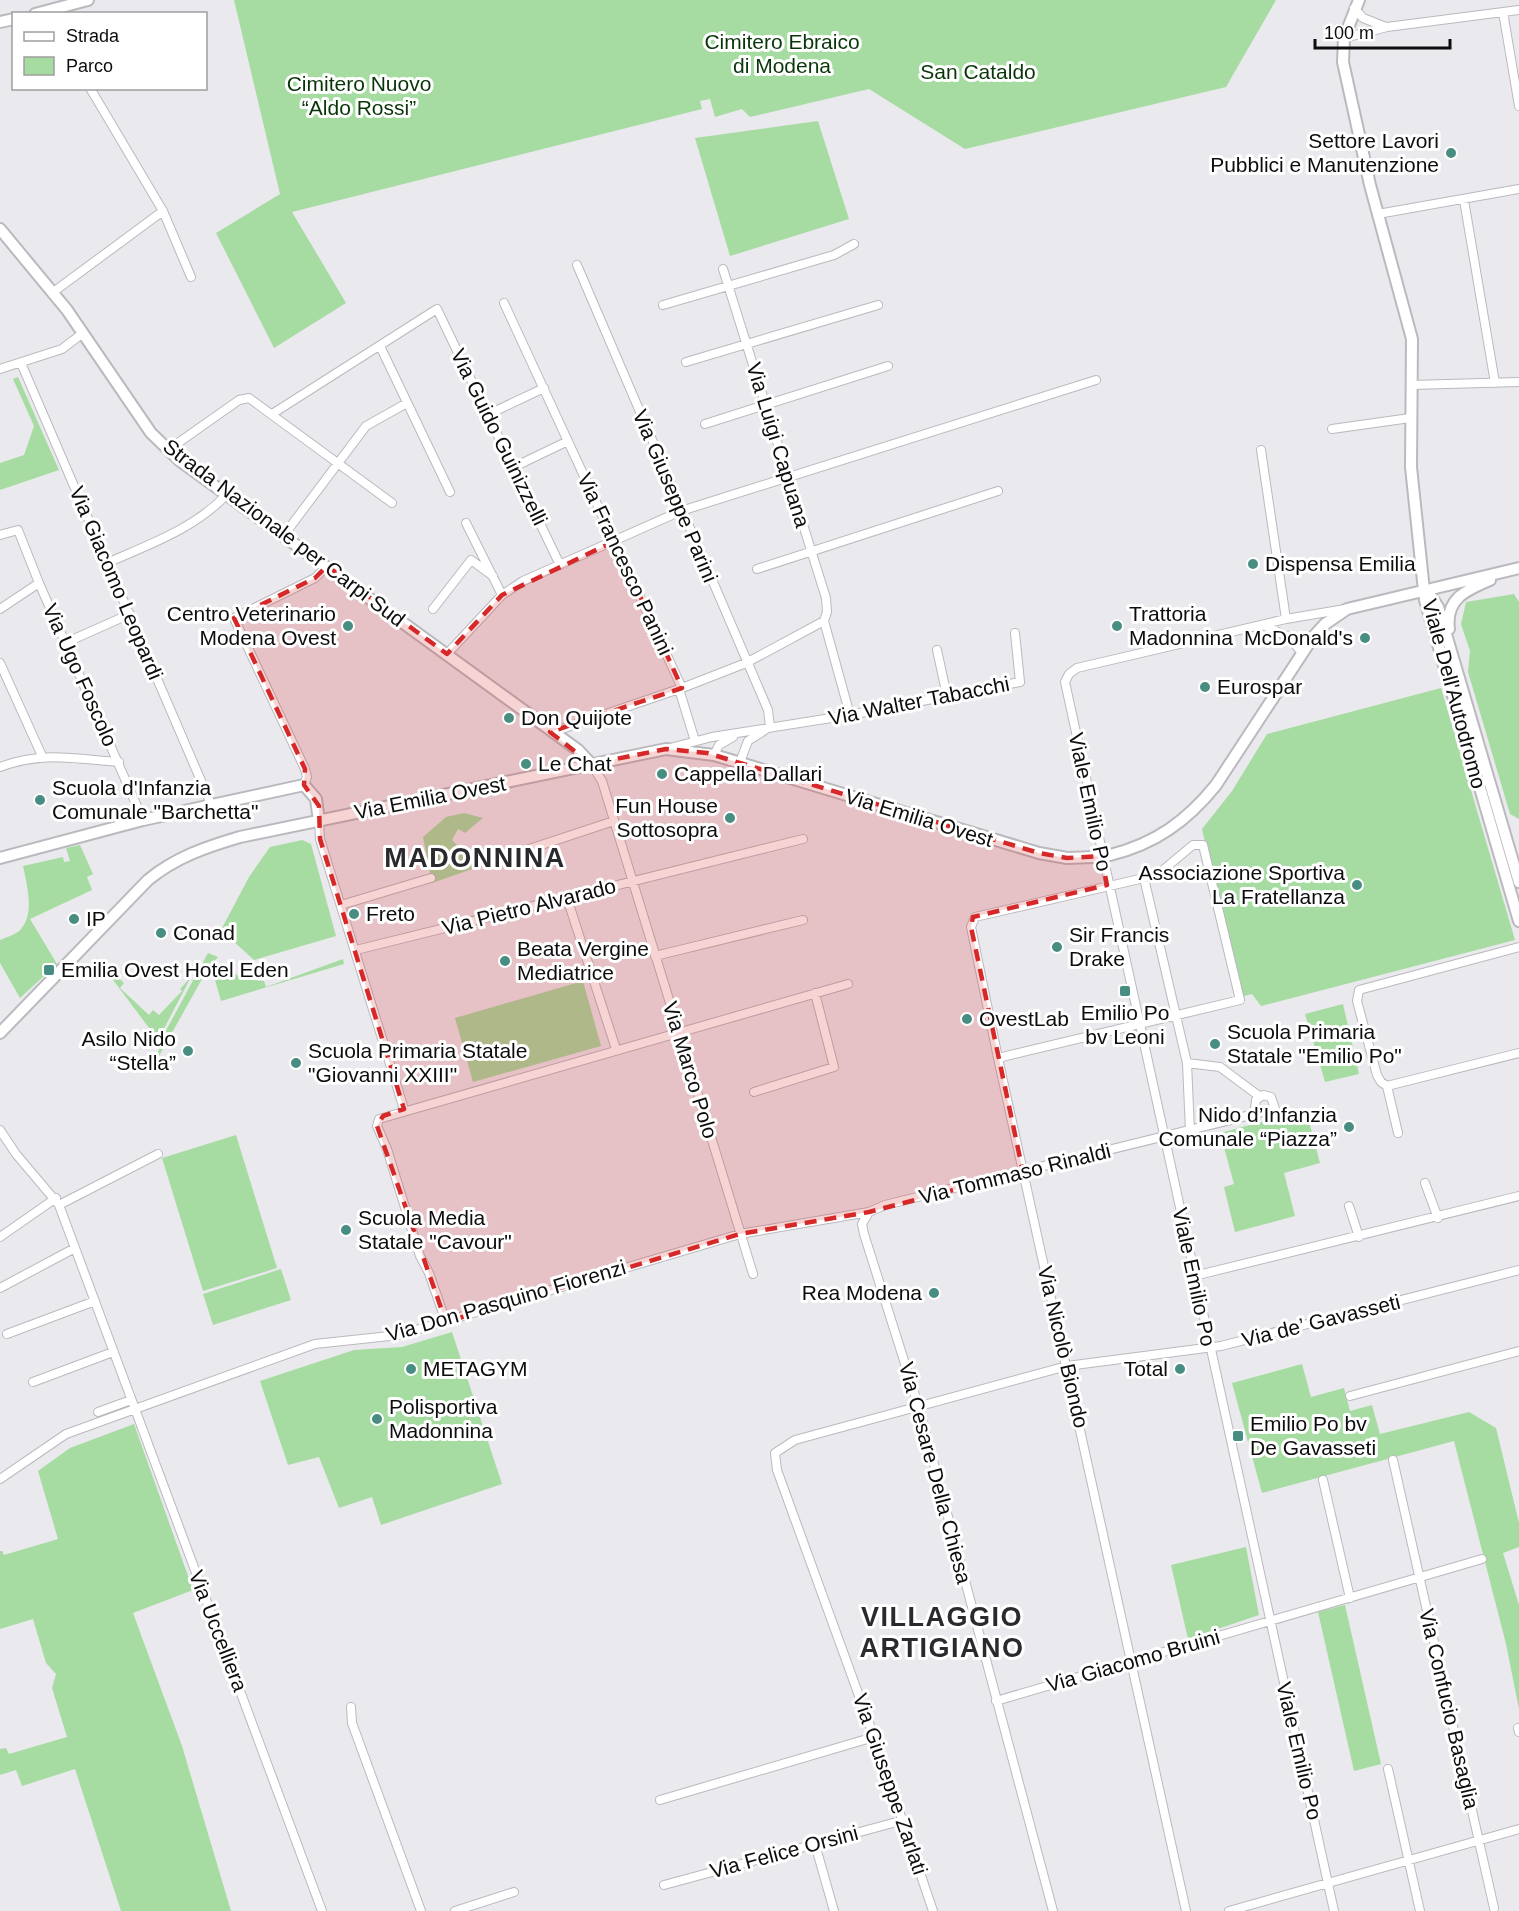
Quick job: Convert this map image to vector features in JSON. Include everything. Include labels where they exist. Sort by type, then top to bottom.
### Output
[{"type":"street","points":[[43,12],[88,0]]},
{"type":"street","points":[[1357,4],[1363,18],[1386,27]]},
{"type":"street","points":[[1357,4],[1344,38],[1343,62],[1347,90],[1412,339],[1410,418],[1413,486],[1422,572],[1426,589]]},
{"type":"street","points":[[1344,38],[1386,27],[1519,10]]},
{"type":"street","points":[[1503,12],[1519,106]]},
{"type":"street","points":[[91,90],[163,211],[191,277]]},
{"type":"street","points":[[1378,214],[1519,189]]},
{"type":"street","points":[[1464,200],[1495,383]]},
{"type":"street","points":[[52,293],[163,211]]},
{"type":"street","name":"Strada Nazionale per Carpi Sud","points":[[0,229],[83,333],[151,433],[168,450],[585,755],[591,764]]},
{"type":"street","points":[[663,305],[834,255],[854,244]]},
{"type":"street","name":"Via Giuseppe Parini","points":[[577,265],[768,710],[770,727]]},
{"type":"street","name":"Via Luigi Capuana","points":[[723,269],[826,598],[827,612],[824,621],[850,715]]},
{"type":"street","name":"Via Francesco Panini","points":[[504,303],[681,688],[695,741]]},
{"type":"street","points":[[686,362],[878,305]]},
{"type":"street","name":"Via Guido Guinizzelli","points":[[380,346],[437,309],[560,565]]},
{"type":"street","points":[[0,369],[62,349],[83,333]]},
{"type":"street","points":[[272,414],[380,346],[450,492]]},
{"type":"street","name":"Via Giacomo Leopardi","points":[[21,363],[211,804]]},
{"type":"street","points":[[705,424],[888,366]]},
{"type":"street","points":[[447,654],[502,595],[523,581],[681,511],[787,475],[1096,380]]},
{"type":"street","points":[[1411,385],[1519,382]]},
{"type":"street","points":[[489,414],[544,388]]},
{"type":"street","points":[[168,450],[239,400],[249,398],[393,503]]},
{"type":"street","points":[[284,535],[366,426],[407,403]]},
{"type":"street","points":[[1332,429],[1410,418]]},
{"type":"street","points":[[514,466],[568,441]]},
{"type":"street","points":[[1261,450],[1286,619]]},
{"type":"street","points":[[757,568],[998,491]]},
{"type":"street","points":[[107,563],[170,535],[215,507],[227,494]]},
{"type":"street","points":[[466,523],[502,595]]},
{"type":"street","name":"Via Ugo Foscolo","points":[[0,535],[18,530],[143,820]]},
{"type":"street","points":[[433,609],[471,560],[493,576]]},
{"type":"street","points":[[304,785],[307,777],[305,769],[234,618],[315,578],[327,566]]},
{"type":"street","points":[[1455,669],[1457,656],[1448,619],[1454,601],[1467,589],[1518,568]]},
{"type":"street","name":"Via Emilia Ovest","points":[[0,1033],[148,880],[171,863],[194,851],[240,837],[666,749],[714,755],[740,762],[995,841],[1056,857],[1094,857],[1136,848],[1155,839],[1193,811],[1216,785],[1302,653],[1324,624],[1347,609],[1518,568]]},
{"type":"street","points":[[0,609],[39,583]]},
{"type":"street","name":"Viale Dell'Autodromo","points":[[1426,589],[1427,610],[1499,835],[1519,882]]},
{"type":"street","name":"Viale Dell'Autodromo","points":[[1426,589],[1438,607],[1499,835],[1519,921]]},
{"type":"street","points":[[1409,594],[1420,600],[1427,610]]},
{"type":"street","points":[[1263,626],[1286,619],[1347,609]]},
{"type":"street","points":[[65,643],[130,614]]},
{"type":"street","points":[[553,732],[746,663],[824,621]]},
{"type":"street","points":[[1263,626],[1289,637],[1302,653]]},
{"type":"street","name":"Viale Emilio Po","points":[[1263,626],[1072,671],[1066,678],[1066,691],[1334,1911]]},
{"type":"street","name":"Via Walter Tabacchi","points":[[666,749],[695,741],[850,715],[1020,682],[1015,633]]},
{"type":"street","points":[[937,650],[947,696]]},
{"type":"street","points":[[0,663],[42,756]]},
{"type":"street","name":"Via Walter Tabacchi","points":[[714,755],[719,745],[728,738],[770,727]]},
{"type":"street","name":"Via Walter Tabacchi","points":[[740,762],[748,741],[770,727]]},
{"type":"street","points":[[0,767],[24,758],[42,756],[119,762]]},
{"type":"street","name":"Via Marco Polo","points":[[591,764],[602,781],[753,1274]]},
{"type":"street","points":[[0,858],[143,820],[304,785]]},
{"type":"street","points":[[304,785],[319,806],[320,838],[404,1109]]},
{"type":"street","points":[[502,858],[614,821]]},
{"type":"street","name":"Via Pietro Alvarado","points":[[356,950],[803,839]]},
{"type":"street","points":[[998,1058],[1240,1000],[1205,848],[1196,843],[1157,875],[1107,885]]},
{"type":"street","points":[[341,905],[431,878]]},
{"type":"street","points":[[1144,878],[1187,1063],[1190,1131]]},
{"type":"street","name":"Via Nicolò Biondo","points":[[1107,885],[975,917],[971,932],[1186,1911]]},
{"type":"street","points":[[567,898],[616,1049]]},
{"type":"street","points":[[655,956],[803,920]]},
{"type":"street","points":[[1519,947],[1359,990],[1357,1001],[1377,1075],[1380,1082],[1387,1086],[1519,1053]]},
{"type":"street","points":[[446,1322],[429,1273],[420,1256],[387,1149],[377,1126],[382,1116],[848,984]]},
{"type":"street","points":[[754,1092],[834,1067],[815,993]]},
{"type":"street","points":[[1187,1063],[1220,1066],[1259,1096],[1271,1097],[1275,1109],[1257,1113],[1254,1104],[1259,1096]]},
{"type":"street","points":[[1387,1086],[1398,1132]]},
{"type":"street","name":"Via Tommaso Rinaldi","points":[[740,1234],[869,1212],[885,1205],[1257,1113]]},
{"type":"street","name":"Via Uccelliera","points":[[0,1130],[16,1154],[57,1201],[322,1911]]},
{"type":"street","points":[[0,1237],[57,1201],[158,1154]]},
{"type":"street","points":[[1425,1183],[1438,1218]]},
{"type":"street","points":[[1194,1276],[1438,1218],[1519,1196]]},
{"type":"street","points":[[1348,1206],[1359,1237]]},
{"type":"street","name":"Via Cesare Della Chiesa","points":[[869,1212],[862,1224],[864,1234],[919,1408],[1053,1911]]},
{"type":"street","name":"Via Don Pasquino Fiorenzi","points":[[0,1479],[66,1434],[315,1344],[399,1335],[740,1234]]},
{"type":"street","points":[[0,1288],[75,1248]]},
{"type":"street","name":"Via de’ Gavasseti","points":[[776,1453],[795,1440],[1067,1366],[1210,1348],[1519,1270]]},
{"type":"street","points":[[7,1334],[94,1301]]},
{"type":"street","points":[[33,1382],[113,1352]]},
{"type":"street","points":[[1350,1396],[1519,1352]]},
{"type":"street","points":[[98,1412],[131,1400]]},
{"type":"street","name":"Via Giuseppe Zarlati","points":[[776,1453],[777,1470],[904,1820],[933,1911]]},
{"type":"street","name":"Via Confucio Basaglia","points":[[1393,1460],[1494,1908]]},
{"type":"street","points":[[1323,1480],[1350,1598]]},
{"type":"street","name":"Via Giacomo Bruini","points":[[996,1701],[1482,1559]]},
{"type":"street","points":[[351,1707],[352,1723],[421,1911]]},
{"type":"street","points":[[660,1800],[874,1737]]},
{"type":"street","points":[[1388,1769],[1420,1911]]},
{"type":"street","name":"Via Felice Orsini","points":[[664,1885],[904,1820]]},
{"type":"street","points":[[1229,1911],[1519,1829]]},
{"type":"street","points":[[815,1844],[834,1911]]},
{"type":"street","points":[[455,1911],[514,1892]]},
{"type":"highlighted area","points":[[615,541],[682,688],[550,732],[591,764],[666,749],[707,753],[1039,853],[1067,858],[1101,856],[1107,885],[973,917],[971,927],[1023,1172],[869,1212],[740,1234],[446,1322],[377,1126],[383,1116],[404,1109],[320,839],[319,806],[304,785],[305,769],[234,618],[315,578],[327,566],[447,654],[502,595]]},
{"type":"green space","points":[[234,0],[1276,0],[1226,87],[965,149],[869,89],[750,117],[742,109],[715,117],[710,99],[700,101],[702,109],[292,212],[346,303],[274,348],[216,233],[280,194]]},
{"type":"green space","points":[[818,121],[849,219],[730,256],[695,138]]},
{"type":"green space","points":[[18,377],[59,470],[0,490],[0,463],[24,455],[34,426],[13,379]]},
{"type":"green space","points":[[1514,594],[1519,602],[1519,819],[1510,814],[1468,672],[1470,651],[1461,624],[1466,602]]},
{"type":"green space","name":"Associazione Sportiva La Fratellanza","points":[[1441,688],[1515,940],[1261,1006],[1252,994],[1240,997],[1202,829],[1232,791],[1267,734]]},
{"type":"green space","points":[[464,813],[483,818],[465,833],[458,829],[452,840],[478,867],[432,883],[423,837],[446,817]]},
{"type":"green space","points":[[302,840],[311,844],[336,936],[254,960],[221,930],[249,877],[270,847]]},
{"type":"green space","points":[[80,845],[93,874],[87,877],[92,890],[30,919],[57,964],[20,998],[0,963],[0,940],[18,932],[24,926],[27,918],[29,900],[23,866],[63,857],[64,862],[70,861],[66,848]]},
{"type":"green space","points":[[208,953],[218,957],[214,962],[229,978],[234,973],[243,979],[264,981],[266,987],[343,959],[344,964],[221,1001],[213,973],[207,970],[154,1065],[153,1062],[164,1039],[164,1034]]},
{"type":"green space","points":[[96,957],[124,983],[120,988],[149,1015],[153,1010],[159,1015],[182,991],[180,989],[191,977],[158,1040]]},
{"type":"green space","points":[[583,981],[601,1046],[473,1082],[455,1018]]},
{"type":"green space","points":[[1343,1004],[1359,1074],[1325,1082],[1305,1014]]},
{"type":"green space","points":[[1306,1110],[1320,1163],[1284,1173],[1295,1216],[1235,1232],[1224,1187],[1234,1184],[1220,1133]]},
{"type":"green space","points":[[236,1135],[277,1268],[203,1291],[162,1158]]},
{"type":"green space","points":[[281,1269],[291,1300],[213,1325],[203,1294]]},
{"type":"green space","name":"Polisportiva Madonnina","points":[[452,1332],[502,1484],[381,1525],[372,1497],[339,1508],[319,1457],[288,1465],[260,1381],[354,1350],[402,1347]]},
{"type":"green space","points":[[1302,1364],[1311,1397],[1344,1388],[1350,1411],[1372,1405],[1380,1434],[1469,1412],[1496,1428],[1519,1523],[1519,1547],[1503,1553],[1519,1605],[1519,1709],[1506,1644],[1454,1441],[1262,1493],[1232,1383]]},
{"type":"green space","points":[[134,1424],[193,1590],[133,1613],[182,1746],[231,1911],[121,1911],[75,1769],[22,1786],[16,1770],[0,1775],[0,1749],[6,1748],[9,1754],[67,1737],[52,1688],[56,1674],[46,1663],[33,1619],[0,1629],[0,1551],[4,1555],[58,1539],[38,1471],[70,1448]]},
{"type":"green space","points":[[1246,1547],[1259,1615],[1188,1639],[1171,1565]]},
{"type":"green space","points":[[1345,1605],[1381,1764],[1354,1771],[1318,1612]]},
{"type":"place","name":"Settore Lavori Pubblici e Manutenzione","points":[[1451,153]]},
{"type":"place","name":"Dispensa Emilia","points":[[1253,564]]},
{"type":"place","name":"Centro Veterinario Modena Ovest","points":[[348,626]]},
{"type":"place","name":"Trattoria Madonnina","points":[[1117,626]]},
{"type":"place","name":"McDonald's","points":[[1365,638]]},
{"type":"place","name":"Eurospar","points":[[1205,687]]},
{"type":"place","name":"Don Quijote","points":[[509,718]]},
{"type":"place","name":"Le Chat","points":[[526,764]]},
{"type":"place","name":"Cappella Dallari","points":[[662,774]]},
{"type":"place","name":"Scuola d'Infanzia Comunale \"Barchetta\"","points":[[40,800]]},
{"type":"place","name":"Fun House Sottosopra","points":[[730,818]]},
{"type":"place","name":"Associazione Sportiva La Fratellanza","points":[[1357,885]]},
{"type":"place","name":"Freto","points":[[354,914]]},
{"type":"place","name":"IP","points":[[74,919]]},
{"type":"place","name":"Conad","points":[[161,933]]},
{"type":"place","name":"Sir Francis Drake","points":[[1057,947]]},
{"type":"place","name":"Beata Vergine Mediatrice","points":[[505,961]]},
{"type":"place","name":"Emilia Ovest Hotel Eden","points":[[49,970]]},
{"type":"place","name":"Emilio Po bv Leoni","points":[[1125,991]]},
{"type":"place","name":"OvestLab","points":[[967,1019]]},
{"type":"place","name":"Scuola Primaria Statale \"Emilio Po\"","points":[[1215,1044]]},
{"type":"place","name":"Asilo Nido “Stella”","points":[[188,1051]]},
{"type":"place","name":"Scuola Primaria Statale \"Giovanni XXIII\"","points":[[296,1063]]},
{"type":"place","name":"Nido d’Infanzia Comunale “Piazza”","points":[[1349,1127]]},
{"type":"place","name":"Scuola Media Statale \"Cavour\"","points":[[346,1230]]},
{"type":"place","name":"Rea Modena","points":[[934,1293]]},
{"type":"place","name":"METAGYM","points":[[411,1369]]},
{"type":"place","name":"Total","points":[[1180,1369]]},
{"type":"place","name":"Polisportiva Madonnina","points":[[377,1419]]},
{"type":"place","name":"Emilio Po bv De Gavasseti","points":[[1238,1436]]},
{"type":"district","name":"MADONNINA","points":[[475,858]]},
{"type":"district","name":"VILLAGGIO ARTIGIANO","points":[[942,1632]]},
{"type":"park label","name":"Cimitero Ebraico di Modena","points":[[782,54]]},
{"type":"park label","name":"San Cataldo","points":[[978,72]]},
{"type":"park label","name":"Cimitero Nuovo “Aldo Rossi”","points":[[359,96]]}]
